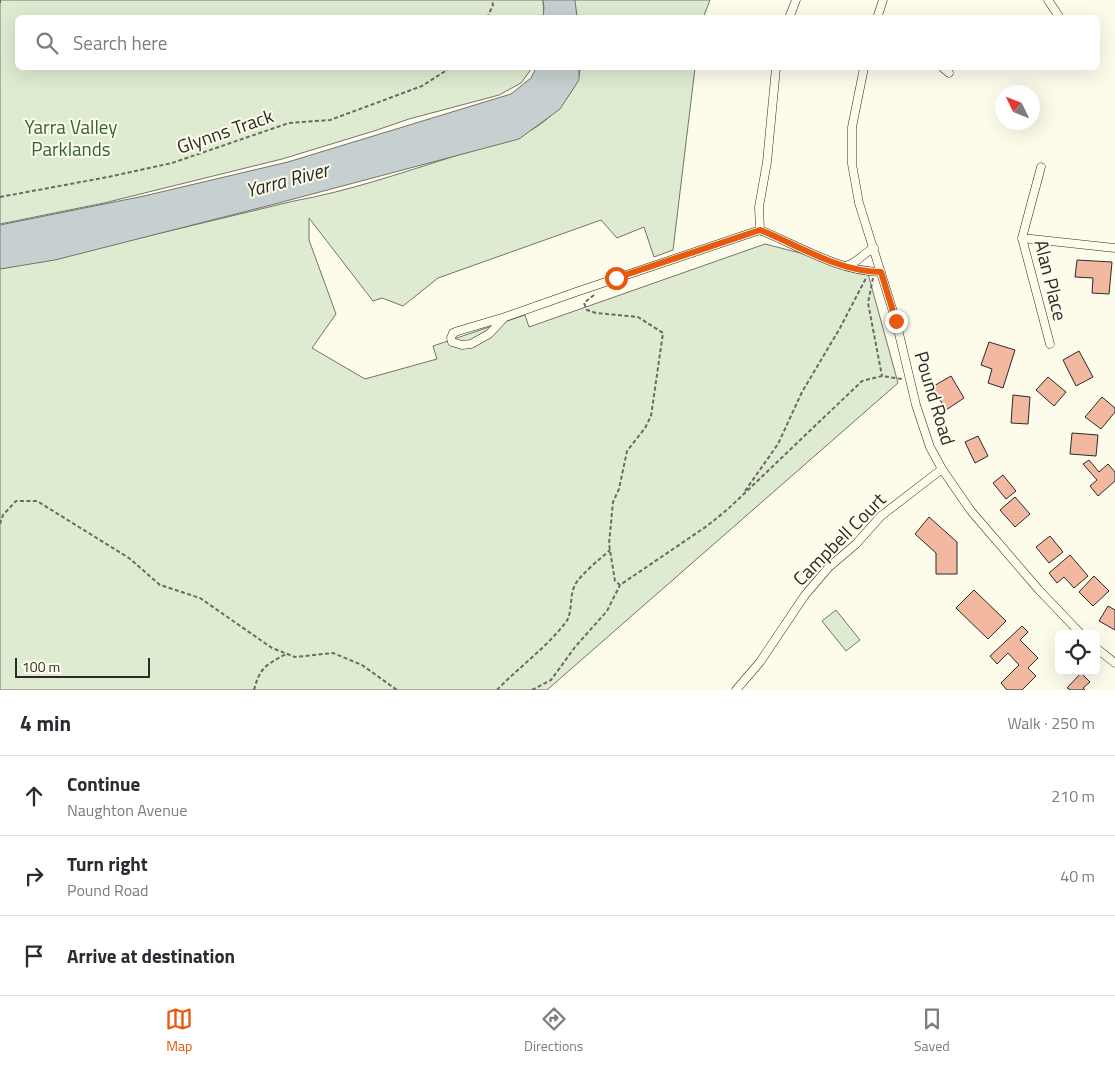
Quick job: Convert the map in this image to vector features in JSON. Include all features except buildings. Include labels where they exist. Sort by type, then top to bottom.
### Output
[{"type":"street","points":[[789,15],[796,0]]},
{"type":"street","points":[[878,15],[883,0]]},
{"type":"street","points":[[1048,0],[1058,15]]},
{"type":"street","points":[[760,230],[759,207],[767,162],[776,70]]},
{"type":"street","name":"Pound Road","points":[[864,70],[852,128],[852,164],[859,203],[874,248],[875,272],[896,321],[916,405],[930,447],[942,469],[971,512],[1039,590],[1077,630]]},
{"type":"street","name":"Alan Place","points":[[1041,167],[1022,238],[1050,344]]},
{"type":"street","points":[[505,317],[489,334],[471,344],[462,345],[452,342],[453,333],[458,331],[505,317],[760,230],[843,266],[875,272]]},
{"type":"street","points":[[1022,238],[1115,248]]},
{"type":"street","points":[[843,266],[853,264],[867,251],[874,248]]},
{"type":"street","name":"Campbell Court","points":[[736,690],[760,662],[805,594],[829,567],[856,544],[881,516],[942,469]]},
{"type":"street","points":[[1100,651],[1115,663]]},
{"type":"path","points":[[488,15],[493,5],[492,0]]},
{"type":"path","name":"Glynns Track","points":[[0,197],[172,163],[290,124],[330,120],[422,86],[447,70]]},
{"type":"path","points":[[875,272],[868,303],[882,376]]},
{"type":"path","points":[[742,494],[778,444],[802,392],[875,272]]},
{"type":"path","points":[[597,292],[584,303],[586,310],[596,313],[638,317],[663,334],[651,416],[645,428],[627,451],[619,488],[613,502],[610,550],[615,581],[620,585]]},
{"type":"path","points":[[532,690],[551,680],[575,647],[607,611],[620,585],[707,526],[862,381],[882,376],[899,378],[911,383]]},
{"type":"path","points":[[0,524],[3,515],[16,501],[37,501],[129,558],[160,585],[200,598],[272,648],[295,657],[333,653],[362,665],[397,690]]},
{"type":"path","points":[[497,690],[510,676],[540,651],[567,620],[575,585],[610,550]]},
{"type":"path","points":[[254,690],[258,677],[264,667],[286,654]]},
{"type":"green space","name":"Yarra Valley Parklands","points":[[0,0],[543,0],[544,15],[15,15],[15,70],[531,70],[521,83],[499,95],[409,119],[282,159],[104,203],[0,224]]},
{"type":"green space","points":[[574,0],[710,0],[704,15],[577,15]]},
{"type":"green space","points":[[580,70],[695,70],[673,250],[654,257],[644,227],[617,238],[601,220],[438,278],[403,306],[382,298],[373,301],[309,218],[309,240],[336,314],[312,348],[365,379],[437,359],[433,346],[525,315],[529,327],[765,244],[867,270],[898,383],[547,690],[0,690],[0,268],[69,255],[335,192],[505,141],[533,129],[556,111],[570,94],[579,76]]},
{"type":"green space","points":[[836,610],[860,640],[846,651],[822,621]]},
{"type":"water","points":[[543,0],[575,0],[577,15],[543,15]]},
{"type":"water","name":"Yarra River","points":[[535,70],[579,70],[579,80],[560,109],[519,139],[55,260],[0,269],[0,225],[144,196],[288,162],[511,94],[531,78]]},
{"type":"route","points":[[616,278],[760,230],[832,262],[850,268],[881,272],[896,321]]}]
